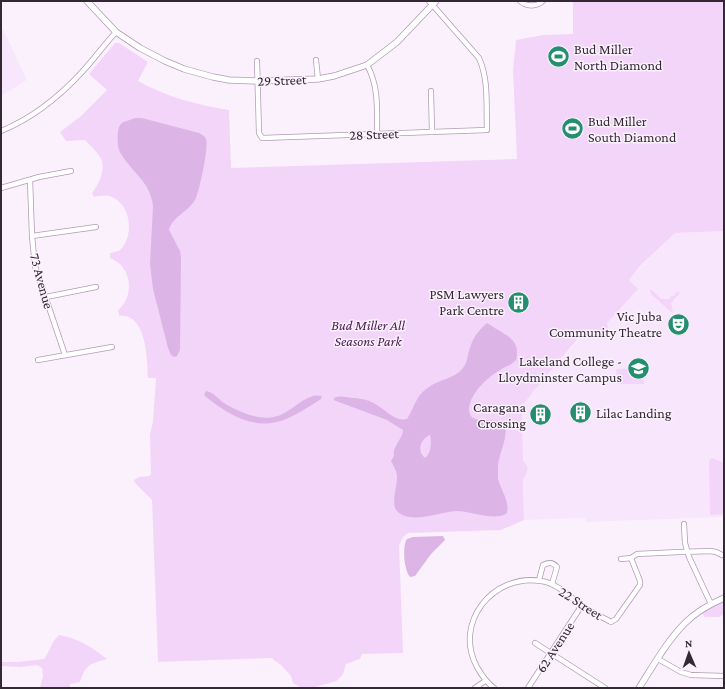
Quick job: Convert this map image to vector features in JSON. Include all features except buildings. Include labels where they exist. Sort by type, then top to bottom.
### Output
[{"type":"street","name":"29 Street","points":[[87,1],[116,32],[149,53],[184,69],[224,79],[258,81],[334,76],[367,65],[397,42],[433,2]]},
{"type":"street","points":[[520,1],[528,5],[537,4],[543,1]]},
{"type":"street","name":"28 Street","points":[[258,81],[259,133],[262,138],[487,130],[486,80],[481,62],[476,53],[433,2]]},
{"type":"street","points":[[1,131],[27,118],[46,106],[65,90],[83,72],[116,32]]},
{"type":"street","points":[[316,60],[318,78]]},
{"type":"street","points":[[257,61],[258,81]]},
{"type":"street","points":[[367,65],[376,86],[377,134]]},
{"type":"street","points":[[431,91],[432,132]]},
{"type":"street","points":[[1,188],[39,176],[71,170]]},
{"type":"street","name":"73 Avenue","points":[[30,180],[32,236],[35,266],[64,355]]},
{"type":"street","points":[[32,236],[96,227]]},
{"type":"street","points":[[46,298],[96,287]]},
{"type":"street","points":[[38,360],[112,347]]},
{"type":"street","points":[[684,524],[685,543],[691,564],[711,604]]},
{"type":"street","points":[[622,559],[631,558],[637,554],[711,551],[722,555]]},
{"type":"street","name":"22 Street","points":[[539,580],[552,584],[582,605],[611,622],[616,619],[640,585],[640,581],[631,558]]},
{"type":"street","points":[[494,688],[485,681],[475,663],[471,649],[471,630],[477,612],[489,597],[499,589],[522,580],[539,580],[543,565],[548,563],[553,563],[557,567],[552,584]]},
{"type":"street","points":[[639,688],[672,638],[686,622],[711,604],[724,598]]},
{"type":"street","name":"62 Avenue","points":[[528,688],[582,605]]},
{"type":"street","points":[[535,643],[605,688]]},
{"type":"street","points":[[658,659],[681,672],[691,675],[724,676]]},
{"type":"street","points":[[475,688],[485,681]]},
{"type":"shaded area","points":[[1,29],[4,31],[27,80],[1,96]]},
{"type":"shaded area","points":[[135,118],[142,118],[199,133],[204,136],[207,144],[199,189],[195,200],[173,222],[169,230],[180,251],[181,258],[180,350],[177,356],[174,357],[171,355],[168,348],[153,289],[150,264],[153,206],[152,198],[145,184],[125,160],[119,148],[119,127],[124,122]]},
{"type":"shaded area","name":"Lakeland College - Lloydminster Campus","points":[[724,231],[724,517],[586,522],[585,518],[524,520],[522,403],[582,336],[642,265],[675,233]]},
{"type":"shaded area","points":[[487,323],[513,340],[517,351],[517,358],[514,362],[495,373],[480,386],[470,403],[469,409],[470,415],[473,418],[478,420],[500,422],[504,424],[506,428],[498,465],[498,478],[506,500],[508,509],[507,513],[490,516],[456,511],[425,517],[409,517],[403,515],[395,508],[394,499],[397,475],[391,461],[403,430],[387,420],[336,401],[334,398],[343,396],[359,398],[377,405],[399,419],[407,419],[424,390],[433,384],[451,377],[463,368],[474,339]],"holes":[[[430,435],[430,451],[425,458],[422,455],[420,448],[424,439]]]},
{"type":"shaded area","points":[[206,391],[216,396],[224,403],[242,412],[268,418],[284,413],[308,398],[322,396],[321,399],[304,410],[286,419],[264,423],[242,419],[222,409],[204,395]]},
{"type":"shaded area","points":[[443,536],[445,540],[431,554],[415,576],[410,577],[406,569],[404,558],[405,542],[407,539],[413,537]]},
{"type":"green space","name":"Bud Miller All Seasons Park","points":[[573,1],[724,1],[724,231],[675,233],[641,265],[629,280],[638,289],[607,323],[607,332],[596,334],[586,329],[548,374],[549,376],[532,392],[532,394],[522,405],[523,461],[527,465],[528,470],[523,479],[524,520],[501,530],[408,533],[403,537],[399,545],[403,653],[362,654],[360,659],[346,664],[343,674],[337,681],[311,688],[302,688],[293,683],[291,676],[272,658],[158,662],[152,500],[135,483],[134,480],[139,477],[149,476],[151,474],[150,435],[153,421],[156,378],[148,378],[146,350],[144,339],[140,330],[135,322],[128,317],[119,316],[118,310],[128,295],[129,282],[121,265],[110,258],[110,253],[120,250],[128,236],[129,229],[127,213],[118,201],[112,197],[94,197],[92,193],[97,185],[103,166],[102,161],[93,148],[85,140],[66,141],[60,132],[81,116],[107,90],[89,74],[115,43],[119,43],[148,62],[138,81],[160,92],[182,100],[229,110],[231,168],[517,159],[513,71],[516,40],[543,35],[573,34]]},
{"type":"green space","points":[[650,290],[652,290],[661,299],[669,299],[671,296],[674,296],[676,292],[680,293],[671,303],[673,313],[651,294]]},
{"type":"green space","points":[[643,368],[644,384],[617,384],[616,369]]},
{"type":"green space","points":[[712,458],[724,463],[724,514],[710,515],[709,462]]},
{"type":"green space","points":[[722,602],[724,603],[724,614],[719,617],[705,617],[703,615],[704,611]]},
{"type":"green space","points":[[59,635],[73,638],[85,644],[107,659],[89,666],[84,672],[80,682],[70,684],[70,688],[40,688],[43,676],[42,668],[37,665],[20,667],[1,666],[1,662],[44,659]]},
{"type":"place","name":"Bud Miller North Diamond","points":[[558,57]]},
{"type":"place","name":"Bud Miller South Diamond","points":[[572,129]]},
{"type":"place","name":"PSM Lawyers Park Centre","points":[[519,302]]},
{"type":"place","name":"Vic Juba Community Theatre","points":[[678,324]]},
{"type":"place","name":"Lakeland College - Lloydminster Campus","points":[[638,369]]},
{"type":"place","name":"Lilac Landing","points":[[580,413]]},
{"type":"place","name":"Caragana Crossing","points":[[541,415]]}]
